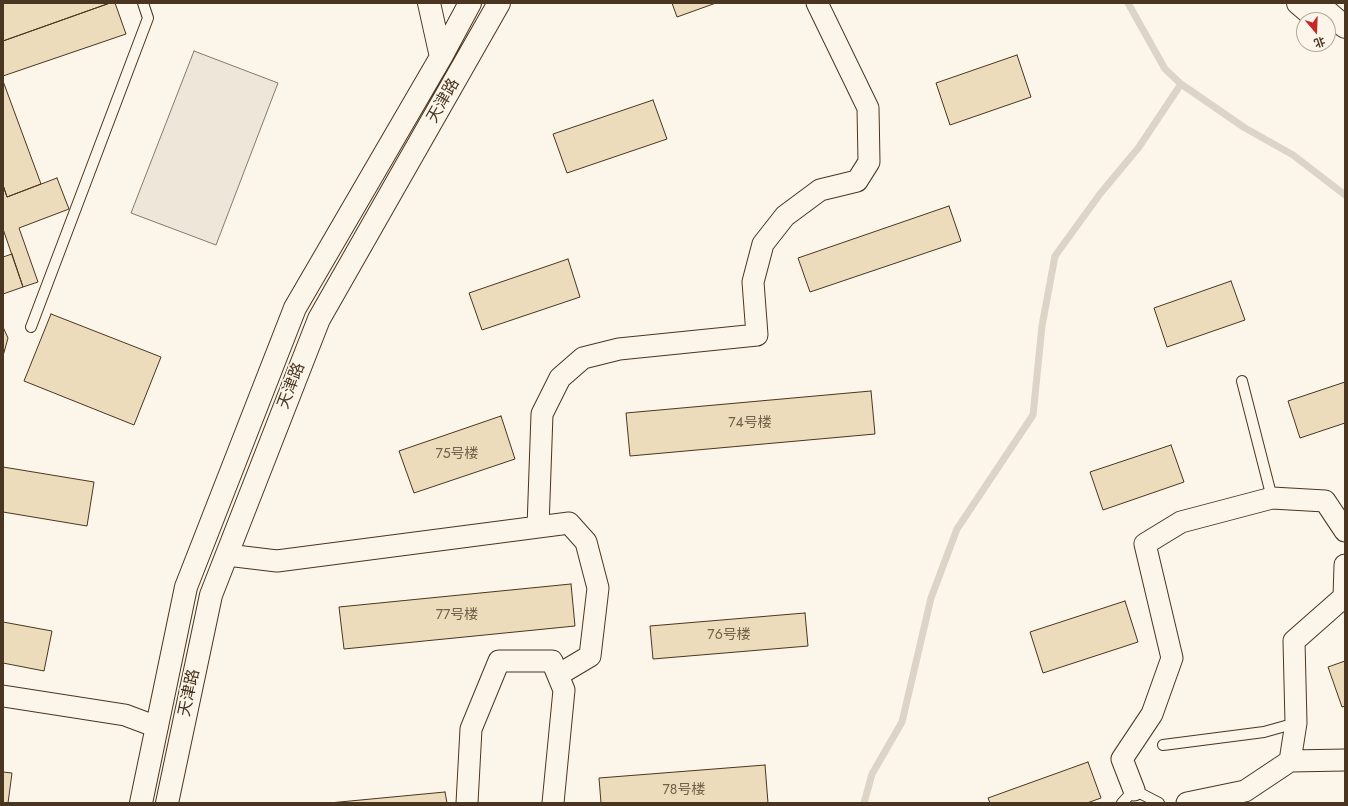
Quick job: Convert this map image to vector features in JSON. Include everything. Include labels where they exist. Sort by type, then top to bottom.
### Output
[{"type":"main road","points":[[430,3],[440,57]]},
{"type":"main road","name":"天津路","points":[[141,803],[186,587],[295,308],[470,3]]},
{"type":"main road","name":"天津路","points":[[167,803],[211,595],[319,319],[500,3]]},
{"type":"main road","points":[[1298,3],[1309,12]]},
{"type":"main road","points":[[1317,3],[1345,27]]},
{"type":"main road","points":[[1336,36],[1345,43]]},
{"type":"street","points":[[538,527],[542,414],[560,378],[583,358],[619,349],[757,335],[753,282],[763,244],[785,216],[820,190],[857,180],[869,162],[868,108],[817,3]]},
{"type":"street","points":[[1128,797],[1122,759],[1152,714],[1172,658],[1145,544],[1181,522],[1272,498],[1325,501],[1345,531]]},
{"type":"street","points":[[227,555],[277,561],[569,523],[586,542],[598,588],[590,656],[558,675]]},
{"type":"street","points":[[1290,761],[1296,723],[1294,641],[1344,597],[1345,564]]},
{"type":"street","points":[[467,803],[471,729],[499,661],[552,661],[564,690],[553,803]]},
{"type":"street","points":[[3,696],[125,715],[157,727]]},
{"type":"street","points":[[1187,803],[1245,791],[1290,761],[1345,760]]},
{"type":"lane","points":[[31,327],[148,18],[143,3]]},
{"type":"lane","points":[[1242,381],[1272,498]]},
{"type":"lane","points":[[1163,745],[1264,732],[1296,723]]},
{"type":"lane","points":[[1128,797],[1159,803]]},
{"type":"shaded area","points":[[194,51],[278,83],[216,245],[131,213]]},
{"type":"building","points":[[3,3],[110,3],[3,41]]},
{"type":"building","points":[[110,3],[115,3],[126,34],[3,76],[3,41]]},
{"type":"building","points":[[672,3],[716,3],[677,17]]},
{"type":"building","points":[[1017,55],[1031,97],[950,125],[936,83]]},
{"type":"building","points":[[3,81],[41,184],[7,197],[3,185]]},
{"type":"building","points":[[653,100],[667,139],[567,173],[553,134]]},
{"type":"building","points":[[57,178],[69,209],[19,228],[38,282],[23,287],[3,229],[3,185],[7,197]]},
{"type":"building","points":[[949,206],[961,241],[810,292],[798,258]]},
{"type":"building","points":[[12,254],[23,287],[3,294],[3,257]]},
{"type":"building","points":[[568,259],[580,297],[482,330],[469,293]]},
{"type":"building","points":[[1231,281],[1245,320],[1167,347],[1154,308]]},
{"type":"building","points":[[51,314],[161,357],[134,425],[24,381]]},
{"type":"building","points":[[3,327],[8,338],[3,356]]},
{"type":"building","points":[[1345,382],[1345,423],[1300,438],[1288,401]]},
{"type":"building","points":[[871,391],[875,434],[630,456],[626,413]]},
{"type":"building","points":[[501,416],[515,459],[414,493],[399,451]]},
{"type":"building","points":[[1171,445],[1184,482],[1103,510],[1090,472]]},
{"type":"building","points":[[3,467],[94,482],[87,526],[3,512]]},
{"type":"building","points":[[571,584],[575,626],[344,649],[339,607]]},
{"type":"building","points":[[1125,601],[1138,642],[1043,673],[1030,632]]},
{"type":"building","points":[[805,613],[808,646],[653,659],[650,626]]},
{"type":"building","points":[[3,622],[52,631],[44,671],[3,663]]},
{"type":"building","points":[[1345,661],[1345,706],[1342,707],[1328,667]]},
{"type":"building","points":[[1088,762],[1101,798],[1087,803],[990,803],[988,798]]},
{"type":"building","points":[[765,765],[768,803],[601,803],[599,778]]},
{"type":"building","points":[[3,772],[12,773],[8,803],[3,803]]},
{"type":"building","points":[[445,792],[447,803],[329,803]]},
{"type":"waterway","points":[[1128,3],[1165,69],[1181,84],[1245,128],[1293,155],[1345,195]]},
{"type":"waterway","points":[[864,803],[872,774],[902,722],[931,598],[957,529],[1033,415],[1042,326],[1055,256],[1100,194],[1139,147],[1181,84]]}]
